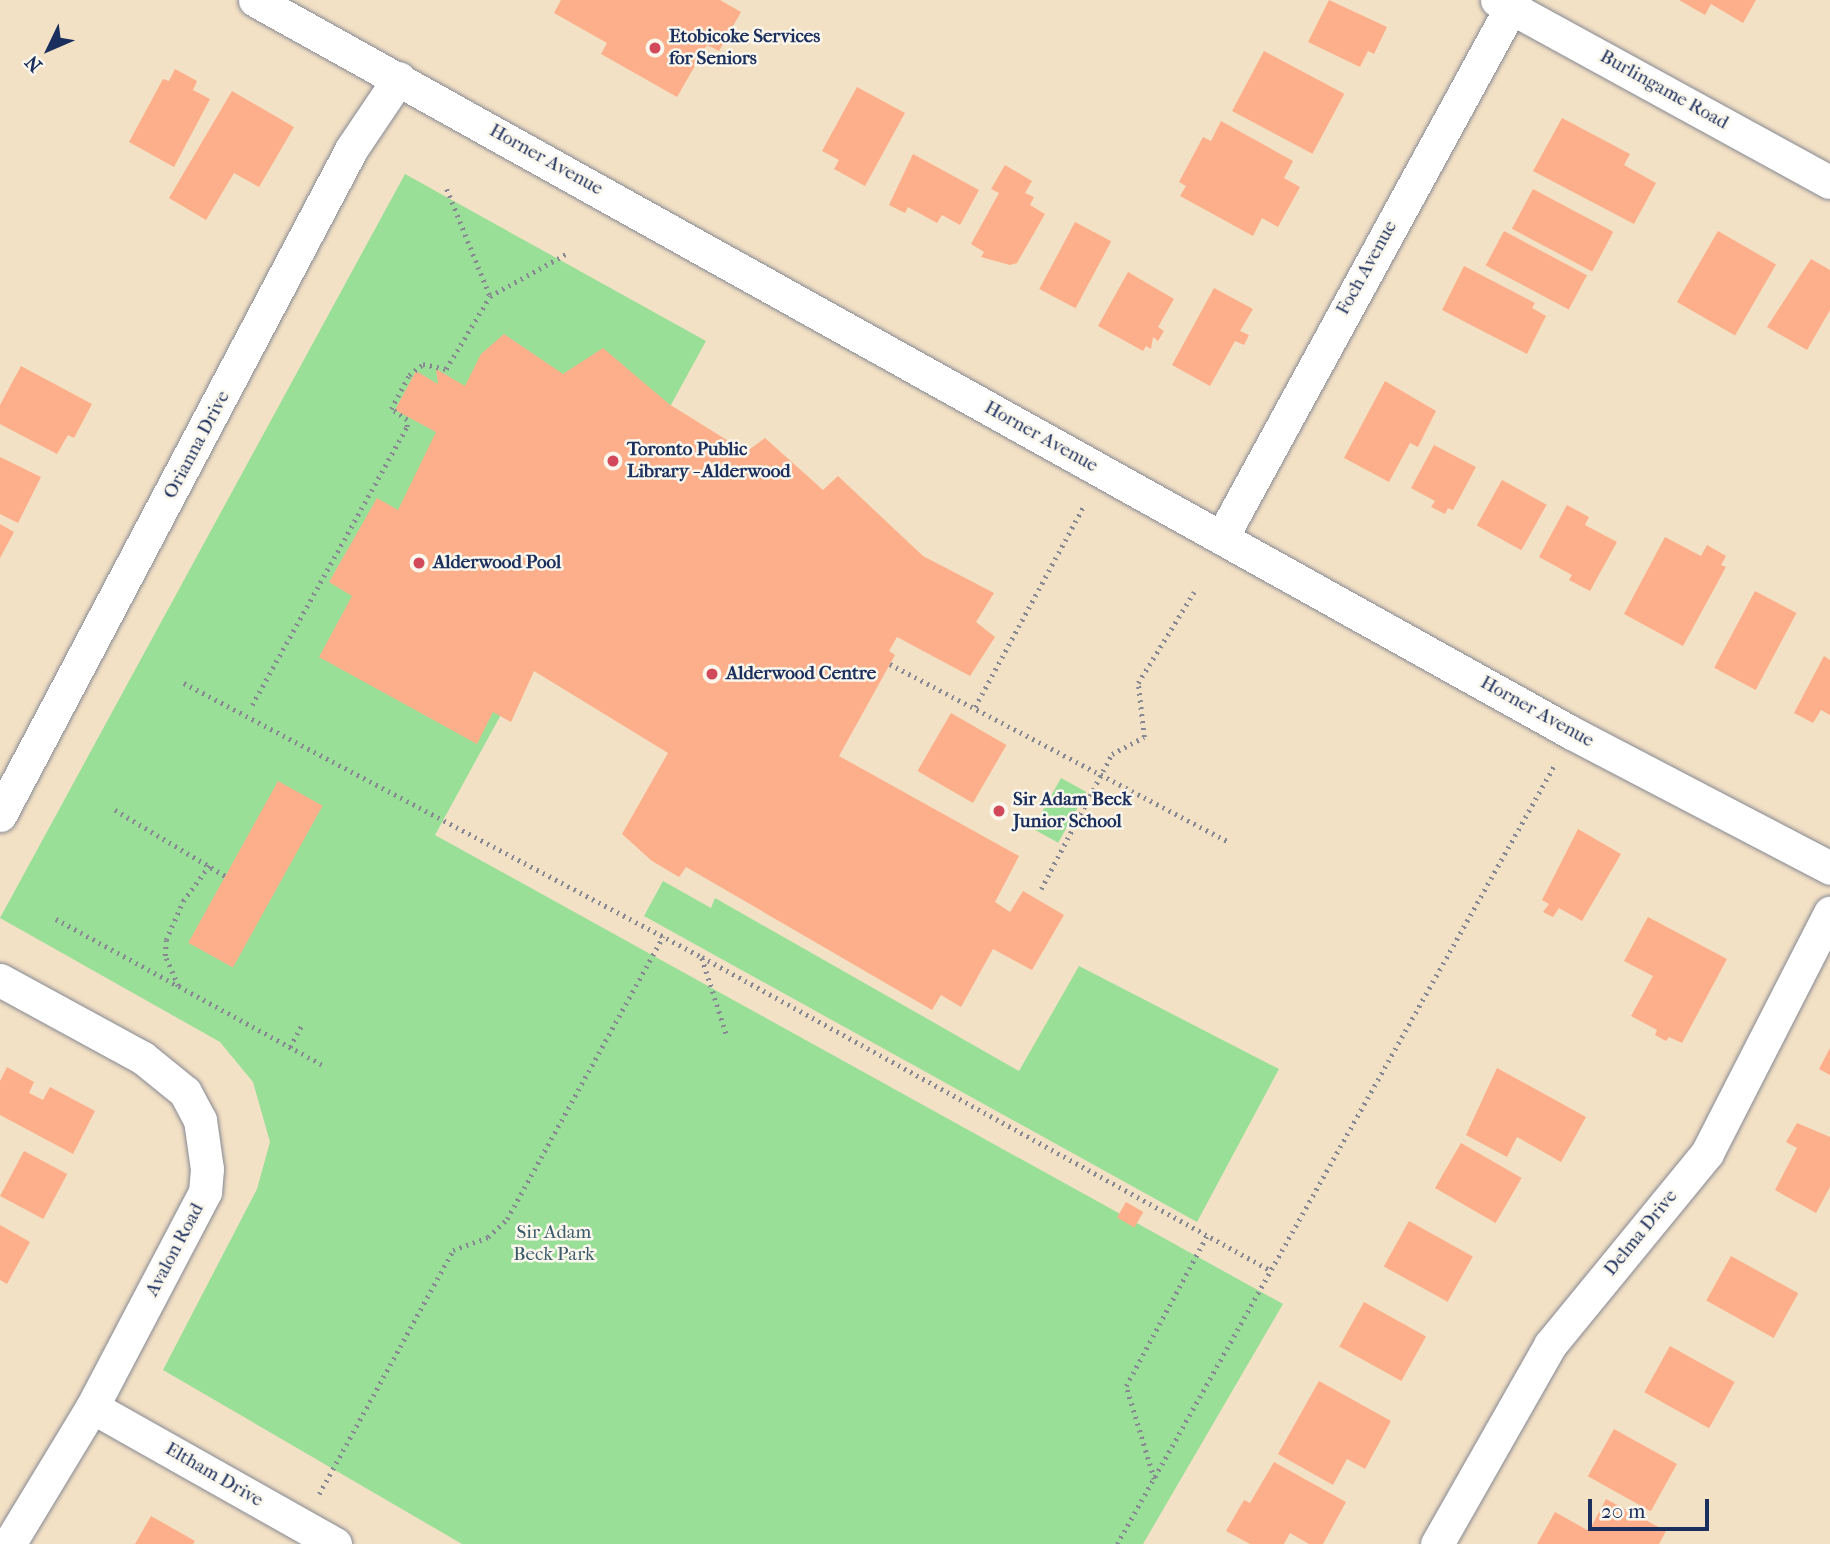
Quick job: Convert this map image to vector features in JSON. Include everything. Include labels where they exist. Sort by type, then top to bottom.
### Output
[{"type":"street","name":"Horner Avenue","points":[[255,0],[1572,733],[1830,868]]},
{"type":"street","name":"Burlingame Road","points":[[1508,3],[1830,182]]},
{"type":"street","name":"Foch Avenue","points":[[1222,537],[1508,3]]},
{"type":"street","name":"Orianna Drive","points":[[0,815],[352,148],[399,78]]},
{"type":"street","name":"Delma Drive","points":[[1437,1544],[1550,1345],[1707,1153],[1830,913]]},
{"type":"street","name":"Avalon Road","points":[[0,979],[143,1058],[185,1092],[200,1120],[205,1192],[92,1407],[9,1544]]},
{"type":"street","name":"Eltham Drive","points":[[92,1407],[335,1544]]},
{"type":"path","points":[[447,189],[490,296]]},
{"type":"path","points":[[253,705],[407,427],[407,420],[391,409],[409,375],[423,364],[444,370],[449,366],[490,296],[566,254]]},
{"type":"path","points":[[975,707],[1102,471]]},
{"type":"path","points":[[1041,889],[1116,749],[1144,737],[1138,683],[1194,592]]},
{"type":"path","points":[[890,664],[1229,842]]},
{"type":"path","points":[[184,683],[702,957],[1270,1270]]},
{"type":"path","points":[[1117,1544],[1572,733]]},
{"type":"path","points":[[115,810],[227,877]]},
{"type":"path","points":[[179,987],[165,956],[166,940],[183,901],[209,866]]},
{"type":"path","points":[[55,919],[324,1066]]},
{"type":"path","points":[[302,1525],[449,1256],[463,1243],[495,1233],[507,1219],[663,936]]},
{"type":"path","points":[[702,957],[727,1036]]},
{"type":"path","points":[[290,1047],[302,1024]]},
{"type":"path","points":[[1154,1479],[1126,1386],[1208,1234]]},
{"type":"green space","name":"Sir Adam Beck Park","points":[[405,174],[706,341],[435,835],[1283,1304],[1143,1544],[462,1544],[163,1370],[257,1189],[270,1142],[253,1082],[220,1042],[0,918]]},
{"type":"green space","points":[[1061,778],[1086,792],[1058,843],[1033,829]]},
{"type":"green space","points":[[663,881],[711,908],[715,898],[1019,1071],[1079,966],[1279,1069],[1197,1222],[644,916]]},
{"type":"building","name":"Etobicoke Services for Seniors","points":[[561,0],[720,0],[741,12],[719,51],[707,45],[677,97],[601,54],[607,43],[554,13]]},
{"type":"building","points":[[1329,0],[1387,27],[1374,54],[1368,51],[1360,67],[1308,42]]},
{"type":"building","points":[[1679,0],[1756,0],[1743,23],[1711,4],[1705,15]]},
{"type":"building","points":[[1264,51],[1344,94],[1312,154],[1232,111]]},
{"type":"building","points":[[175,69],[197,81],[193,90],[210,99],[174,167],[129,142],[163,79],[169,81]]},
{"type":"building","points":[[857,87],[905,113],[865,186],[834,169],[839,160],[822,151]]},
{"type":"building","points":[[232,91],[294,127],[259,187],[234,173],[206,220],[169,198]]},
{"type":"building","points":[[1562,118],[1630,154],[1624,165],[1656,183],[1634,224],[1533,171]]},
{"type":"building","points":[[1221,121],[1293,161],[1284,178],[1300,187],[1278,227],[1262,218],[1253,236],[1180,196],[1186,186],[1179,182],[1203,137],[1211,141]]},
{"type":"building","points":[[913,154],[979,190],[960,225],[942,215],[937,223],[908,207],[905,213],[889,205]]},
{"type":"building","points":[[1005,165],[1032,181],[1025,193],[1034,197],[1030,205],[1045,214],[1017,263],[1010,265],[981,257],[984,252],[971,244],[999,193],[991,189]]},
{"type":"building","points":[[1533,189],[1613,232],[1592,271],[1512,229]]},
{"type":"building","points":[[1075,222],[1111,241],[1076,308],[1039,289]]},
{"type":"building","points":[[1504,231],[1587,275],[1569,310],[1486,265]]},
{"type":"building","points":[[1718,231],[1776,264],[1735,336],[1677,302]]},
{"type":"building","points":[[1811,259],[1830,270],[1830,310],[1807,350],[1767,327]]},
{"type":"building","points":[[1464,266],[1535,303],[1532,308],[1546,316],[1527,354],[1442,310]]},
{"type":"building","points":[[1128,272],[1174,299],[1158,327],[1164,331],[1158,341],[1153,337],[1151,349],[1146,346],[1143,351],[1098,326]]},
{"type":"building","points":[[1214,288],[1253,309],[1240,331],[1249,335],[1244,345],[1235,341],[1210,386],[1172,365]]},
{"type":"building","name":"Alderwood Centre","points":[[504,334],[563,374],[603,348],[669,404],[746,452],[765,438],[823,490],[838,476],[923,556],[994,593],[976,622],[995,637],[970,676],[897,637],[889,651],[895,655],[839,756],[1019,856],[995,902],[1010,912],[1023,891],[1064,915],[1032,970],[993,949],[961,1007],[941,995],[932,1010],[686,867],[679,877],[652,861],[622,834],[668,753],[534,671],[511,722],[493,712],[477,744],[319,657],[352,596],[329,582],[377,498],[398,510],[436,432],[395,410],[416,371],[438,384],[436,369],[465,386],[481,354]]},
{"type":"building","points":[[21,366],[92,404],[74,438],[68,435],[57,454],[0,424],[0,405]]},
{"type":"building","points":[[1385,381],[1436,411],[1418,447],[1410,443],[1389,482],[1344,458]]},
{"type":"building","points":[[1434,445],[1476,467],[1453,510],[1448,508],[1445,514],[1431,507],[1435,501],[1411,488]]},
{"type":"building","points":[[0,457],[41,477],[18,523],[0,514]]},
{"type":"building","points":[[1502,480],[1547,505],[1521,550],[1477,525]]},
{"type":"building","points":[[1567,505],[1589,517],[1585,525],[1617,542],[1590,591],[1569,580],[1572,575],[1539,557]]},
{"type":"building","points":[[0,524],[14,532],[0,558]]},
{"type":"building","points":[[1665,537],[1701,556],[1707,545],[1726,556],[1721,565],[1726,567],[1683,646],[1624,614]]},
{"type":"building","points":[[1755,591],[1796,613],[1756,690],[1714,668]]},
{"type":"building","points":[[1824,656],[1830,660],[1830,715],[1821,710],[1813,723],[1794,713]]},
{"type":"building","points":[[951,713],[1006,745],[973,803],[918,771]]},
{"type":"building","points":[[278,781],[323,806],[233,968],[188,943]]},
{"type":"building","points":[[1578,829],[1621,854],[1582,921],[1559,908],[1553,917],[1543,912],[1549,904],[1542,900]]},
{"type":"building","points":[[1648,917],[1727,959],[1682,1043],[1669,1037],[1666,1041],[1655,1035],[1657,1030],[1631,1016],[1653,976],[1624,961]]},
{"type":"building","points":[[1830,1048],[1830,1075],[1819,1069]]},
{"type":"building","points":[[7,1067],[34,1082],[29,1093],[43,1100],[50,1087],[95,1111],[73,1154],[0,1115],[0,1081]]},
{"type":"building","points":[[1497,1068],[1586,1117],[1561,1162],[1517,1137],[1507,1157],[1466,1135]]},
{"type":"building","points":[[1797,1123],[1830,1137],[1830,1187],[1816,1213],[1775,1190],[1797,1148],[1786,1142]]},
{"type":"building","points":[[1461,1143],[1522,1178],[1496,1223],[1435,1188]]},
{"type":"building","points":[[24,1151],[67,1174],[43,1219],[0,1196]]},
{"type":"building","points":[[1126,1202],[1143,1212],[1134,1228],[1117,1218]]},
{"type":"building","points":[[1409,1221],[1473,1256],[1448,1302],[1384,1266]]},
{"type":"building","points":[[0,1225],[30,1242],[7,1284],[0,1280]]},
{"type":"building","points":[[1731,1256],[1798,1293],[1774,1338],[1706,1301]]},
{"type":"building","points":[[1364,1302],[1426,1336],[1401,1381],[1339,1347]]},
{"type":"building","points":[[1670,1346],[1735,1382],[1709,1428],[1644,1392]]},
{"type":"building","points":[[1319,1381],[1391,1421],[1365,1469],[1347,1459],[1333,1485],[1278,1454]]},
{"type":"building","points":[[1614,1429],[1677,1464],[1651,1511],[1588,1476]]},
{"type":"building","points":[[1274,1462],[1346,1502],[1323,1544],[1309,1544],[1290,1533],[1284,1544],[1250,1544],[1226,1531],[1244,1500],[1250,1503]]},
{"type":"building","points":[[1606,1499],[1666,1531],[1659,1544],[1537,1544],[1555,1512],[1589,1531]]},
{"type":"building","points":[[151,1516],[195,1541],[193,1544],[135,1544]]},
{"type":"place","name":"Etobicoke Services for Seniors","points":[[655,48]]},
{"type":"place","name":"Toronto Public Library - Alderwood","points":[[613,461]]},
{"type":"place","name":"Alderwood Pool","points":[[419,563]]},
{"type":"place","name":"Alderwood Centre","points":[[712,674]]},
{"type":"place","name":"Sir Adam Beck Junior School","points":[[999,811]]}]
